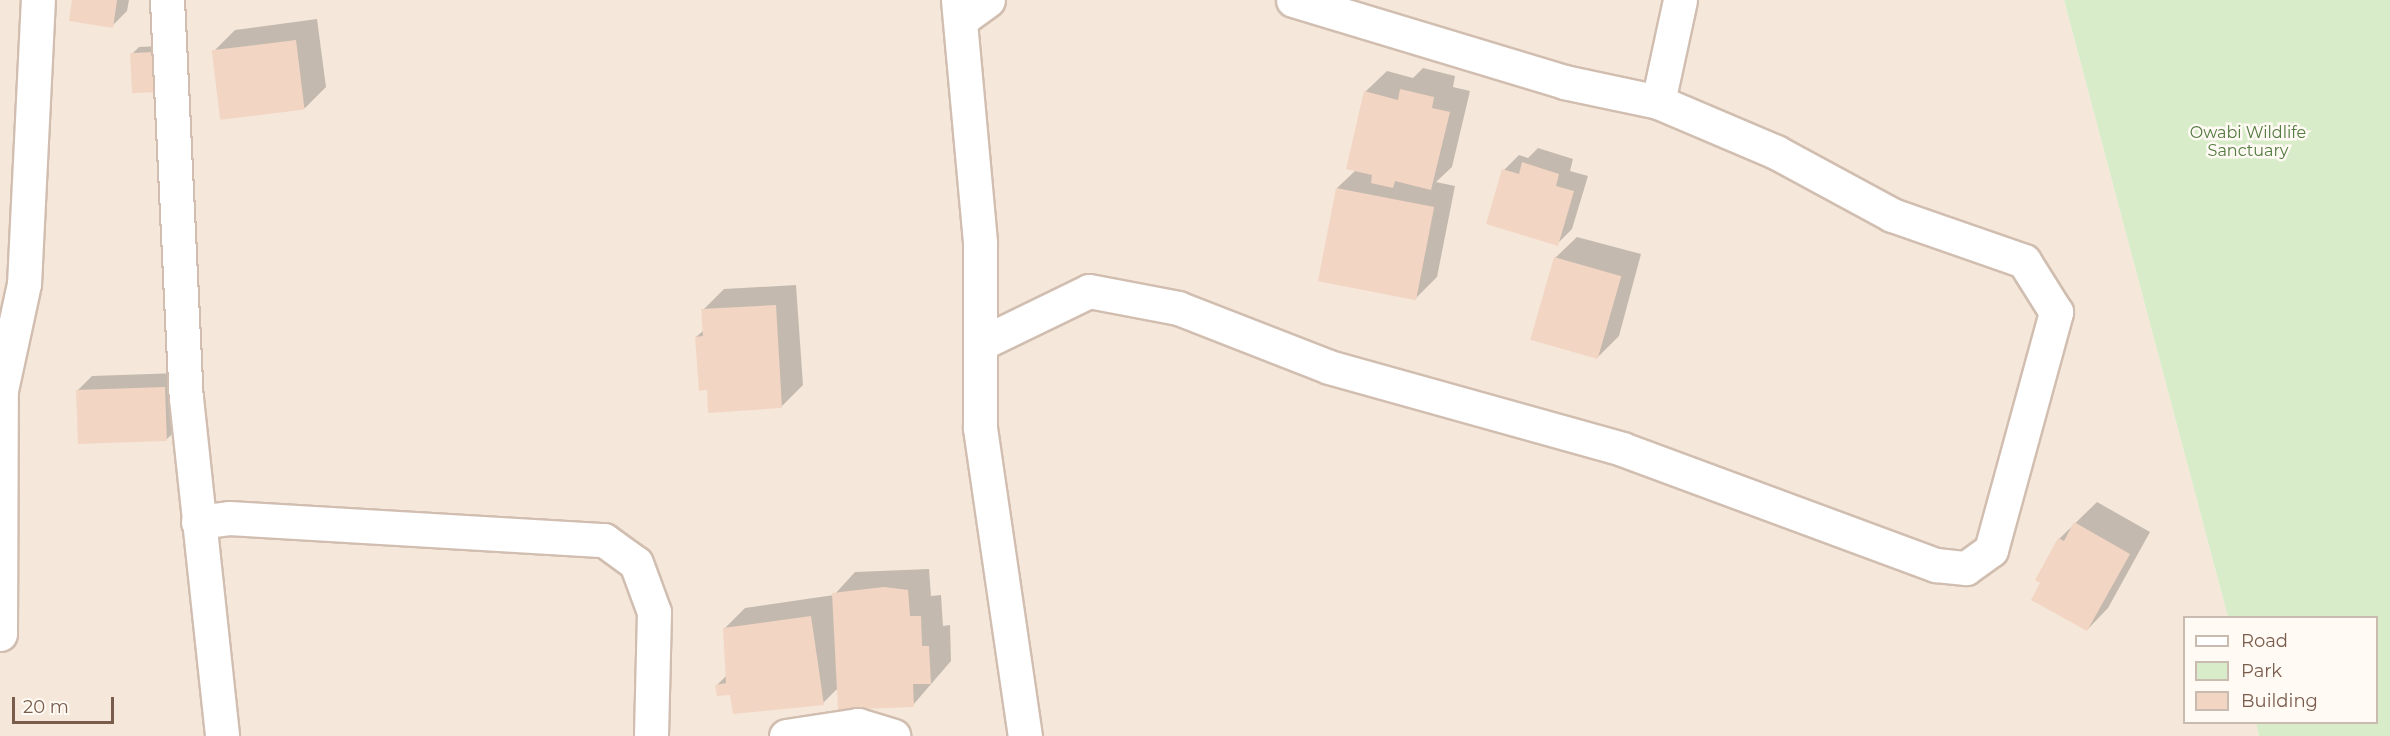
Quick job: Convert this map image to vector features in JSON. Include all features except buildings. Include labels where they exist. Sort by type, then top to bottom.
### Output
[{"type":"street","points":[[0,634],[1,390],[24,284],[38,0]]},
{"type":"street","points":[[167,0],[186,398],[222,736]]},
{"type":"street","points":[[988,0],[960,10],[980,243],[980,428],[1025,736]]},
{"type":"street","points":[[980,344],[1089,291],[1178,308],[1329,367],[1622,449],[1936,565],[1966,568],[1991,550],[2056,312],[2024,261],[1892,215],[1776,152],[1658,102],[1564,82],[1293,0]]},
{"type":"street","points":[[1658,102],[1680,0]]},
{"type":"street","points":[[198,522],[240,519],[604,540],[636,563],[654,612],[651,736]]},
{"type":"street","points":[[786,736],[858,725],[893,736]]},
{"type":"shaded area","points":[[0,0],[2064,0],[2228,616],[2183,616],[2183,724],[2256,724],[2259,736],[0,736]]},
{"type":"green space","name":"Owabi Wildlife Sanctuary","points":[[2064,0],[2390,0],[2390,736],[2259,736],[2256,724],[2378,724],[2378,616],[2228,616]]}]
